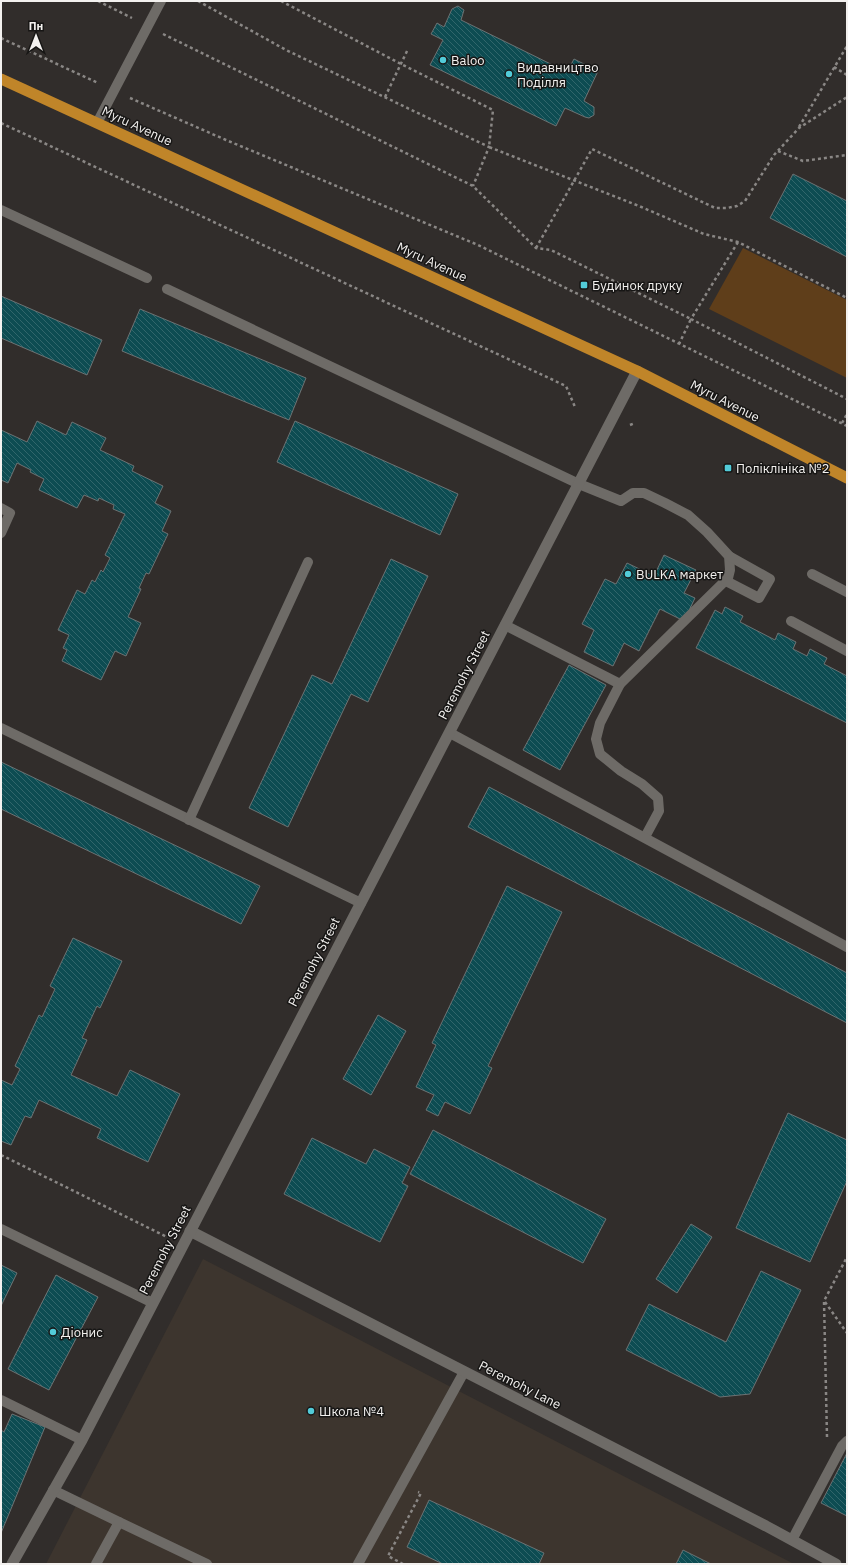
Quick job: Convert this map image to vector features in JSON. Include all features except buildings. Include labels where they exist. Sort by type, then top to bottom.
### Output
[{"type":"main road","name":"Myru Avenue","points":[[1,79],[637,372],[847,478]]},
{"type":"street","name":"Peremohy Street","points":[[12,1564],[82,1440],[637,372]]},
{"type":"street","name":"Peremohy Lane","points":[[190,1231],[836,1564]]},
{"type":"lane","points":[[97,123],[161,1]]},
{"type":"lane","points":[[1,210],[147,278]]},
{"type":"lane","points":[[167,289],[579,484],[621,501],[633,492],[644,493],[665,502],[688,515],[730,556],[770,579],[759,598],[726,581]]},
{"type":"lane","points":[[1,508],[10,512],[1,533]]},
{"type":"lane","points":[[645,837],[659,811],[658,798],[642,784],[621,771],[600,754],[596,739],[605,712],[620,684],[726,581],[730,570],[730,556]]},
{"type":"lane","points":[[189,820],[308,562]]},
{"type":"lane","points":[[812,574],[847,592]]},
{"type":"lane","points":[[791,621],[847,651]]},
{"type":"lane","points":[[505,625],[620,684]]},
{"type":"lane","points":[[1,728],[361,903]]},
{"type":"lane","points":[[450,733],[847,947]]},
{"type":"lane","points":[[1,1229],[153,1303]]},
{"type":"lane","points":[[358,1564],[464,1372]]},
{"type":"lane","points":[[1,1400],[82,1440]]},
{"type":"lane","points":[[792,1540],[842,1446],[847,1441]]},
{"type":"lane","points":[[54,1490],[207,1564]]},
{"type":"lane","points":[[96,1564],[119,1522]]},
{"type":"path","points":[[98,1],[473,186],[536,248],[551,250],[847,399]]},
{"type":"path","points":[[198,1],[286,50],[489,147],[575,180],[704,234],[738,242],[847,298]]},
{"type":"path","points":[[281,1],[493,110],[489,147],[473,186]]},
{"type":"path","points":[[1,38],[226,140],[478,245],[847,426]]},
{"type":"path","points":[[536,248],[592,149],[715,208],[737,206],[745,201],[778,151],[799,128],[847,46]]},
{"type":"path","points":[[385,97],[408,49]]},
{"type":"path","points":[[834,67],[847,75]]},
{"type":"path","points":[[799,128],[847,97]]},
{"type":"path","points":[[1,123],[566,386],[575,407]]},
{"type":"path","points":[[778,151],[803,161],[847,155]]},
{"type":"path","points":[[679,344],[691,320],[738,242]]},
{"type":"path","points":[[842,423],[847,414]]},
{"type":"path","points":[[1,1155],[183,1245]]},
{"type":"path","points":[[827,1436],[824,1301],[847,1256]]},
{"type":"path","points":[[824,1301],[847,1333]]},
{"type":"path","points":[[403,1564],[388,1556],[421,1493]]},
{"type":"shaded area","points":[[743,248],[847,300],[847,378],[709,309]]},
{"type":"shaded area","name":"Школа №4","points":[[203,1259],[794,1564],[46,1564]]},
{"type":"place","name":"Baloo","points":[[443,60]]},
{"type":"place","name":"Видавництво Поділля","points":[[509,74]]},
{"type":"place","name":"Будинок друку","points":[[584,285]]},
{"type":"place","name":"Поліклініка №2","points":[[728,468]]},
{"type":"place","name":"BULKA маркет","points":[[628,574]]},
{"type":"place","name":"Діонис","points":[[53,1332]]},
{"type":"place","name":"Школа №4","points":[[311,1411]]}]
